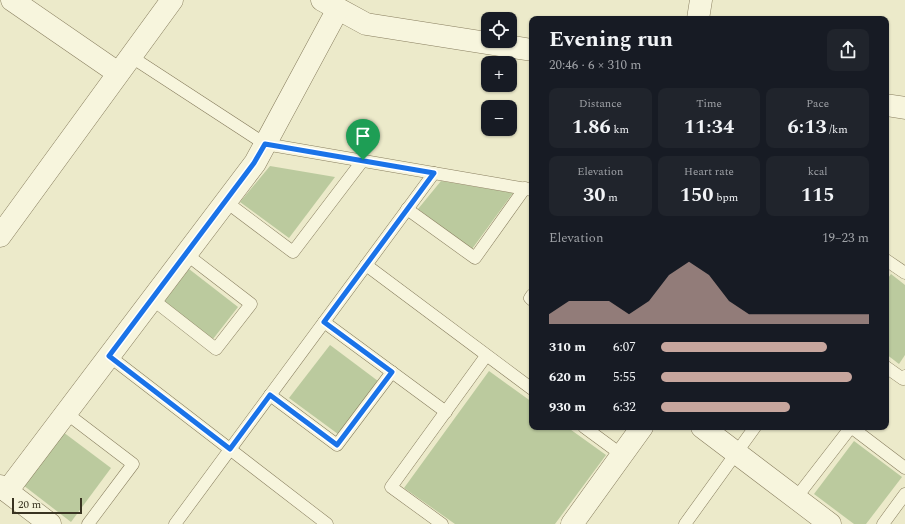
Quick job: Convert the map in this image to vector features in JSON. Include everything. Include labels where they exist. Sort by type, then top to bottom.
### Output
[{"type":"street","points":[[12,0],[124,65]]},
{"type":"street","points":[[0,236],[172,0]]},
{"type":"street","points":[[698,16],[701,0]]},
{"type":"street","points":[[50,524],[4,488],[66,413],[254,163],[265,144],[330,5],[366,24],[529,50]]},
{"type":"street","points":[[889,105],[905,108]]},
{"type":"street","points":[[572,524],[640,430]]},
{"type":"street","points":[[706,430],[830,524]]},
{"type":"lane","points":[[124,65],[265,144],[529,189],[475,258],[407,209]]},
{"type":"lane","points":[[225,201],[293,252],[363,160]]},
{"type":"lane","points":[[175,524],[434,173]]},
{"type":"lane","points":[[152,299],[216,349],[251,304],[186,254]]},
{"type":"lane","points":[[889,262],[905,273]]},
{"type":"lane","points":[[366,265],[529,387]]},
{"type":"lane","points":[[324,322],[446,412]]},
{"type":"lane","points":[[109,356],[327,524]]},
{"type":"lane","points":[[442,524],[391,487],[486,356]]},
{"type":"lane","points":[[889,369],[903,379],[905,376]]},
{"type":"lane","points":[[270,395],[337,445],[392,372]]},
{"type":"lane","points":[[66,413],[133,464],[88,524]]},
{"type":"lane","points":[[588,430],[622,455]]},
{"type":"lane","points":[[687,523],[753,430]]},
{"type":"lane","points":[[796,498],[849,430]]},
{"type":"lane","points":[[855,430],[905,468]]},
{"type":"lane","points":[[883,524],[905,494]]},
{"type":"green space","points":[[270,166],[335,177],[289,238],[240,202]]},
{"type":"green space","points":[[441,181],[513,193],[472,249],[418,209]]},
{"type":"green space","points":[[189,269],[238,307],[213,339],[164,302]]},
{"type":"green space","points":[[891,274],[905,285],[905,355],[899,364],[889,356],[889,277]]},
{"type":"green space","points":[[330,345],[378,381],[338,434],[289,398]]},
{"type":"green space","points":[[489,371],[529,400],[529,430],[571,430],[606,455],[555,524],[455,524],[404,488]]},
{"type":"green space","points":[[63,432],[111,468],[71,522],[23,485]]},
{"type":"green space","points":[[854,441],[902,477],[866,524],[854,524],[814,494]]},
{"type":"route","points":[[265,144],[363,160],[434,173],[324,322],[392,372],[337,445],[270,395],[230,449],[109,356],[254,163],[265,144]]}]
